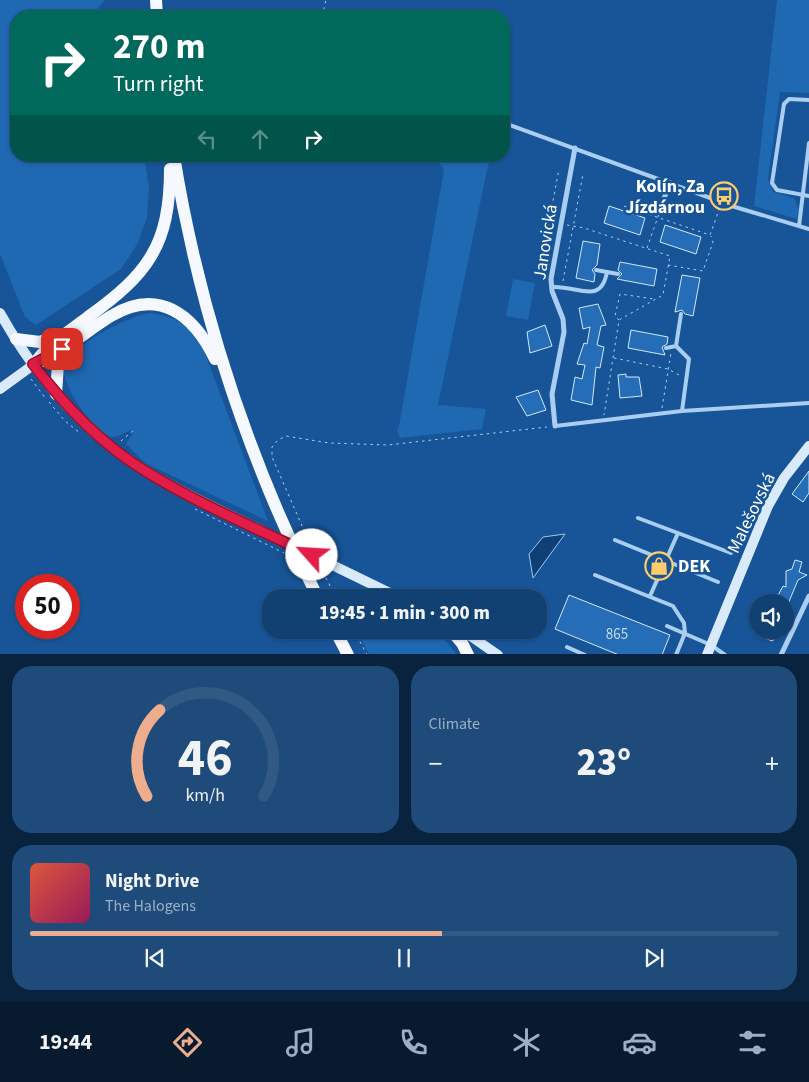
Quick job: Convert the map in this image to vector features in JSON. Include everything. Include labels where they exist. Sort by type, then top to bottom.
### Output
[{"type":"main road","points":[[0,389],[33,364],[47,359],[129,286],[153,254],[159,241],[168,208],[169,162]]},
{"type":"main road","points":[[175,162],[184,216],[204,298],[238,409],[272,498],[314,589]]},
{"type":"main road","points":[[16,339],[47,341],[74,335],[131,307],[153,304],[168,307],[186,318],[199,331],[238,409]]},
{"type":"main road","points":[[0,312],[33,364],[56,394],[91,430],[115,450],[166,483],[382,589]]},
{"type":"main road","points":[[56,394],[58,364],[74,335]]},
{"type":"main road","name":"Malešovská","points":[[709,650],[768,506],[784,478],[809,446]]},
{"type":"main road","points":[[340,639],[348,654]]},
{"type":"main road","points":[[459,639],[468,654]]},
{"type":"main road","points":[[476,639],[498,654]]},
{"type":"street","name":"Janovická","points":[[555,426],[552,394],[564,332],[563,319],[550,279],[575,148]]},
{"type":"street","points":[[662,206],[669,182]]},
{"type":"street","points":[[781,654],[809,596]]},
{"type":"lane","points":[[809,100],[790,99],[784,104],[772,182],[777,190],[809,196]]},
{"type":"lane","points":[[510,125],[735,207],[809,229]]},
{"type":"lane","points":[[799,226],[809,143]]},
{"type":"lane","points":[[596,270],[618,274]]},
{"type":"lane","points":[[552,287],[562,286],[593,292],[600,291],[605,286],[607,272]]},
{"type":"lane","points":[[676,346],[681,314]]},
{"type":"lane","points":[[668,348],[676,346]]},
{"type":"lane","points":[[676,346],[690,358],[682,411]]},
{"type":"lane","points":[[555,426],[682,411],[809,403]]},
{"type":"lane","points":[[638,518],[731,553]]},
{"type":"lane","points":[[650,596],[678,533]]},
{"type":"lane","points":[[615,540],[718,582]]},
{"type":"lane","points":[[595,574],[673,606],[679,612],[684,623],[685,633],[676,654]]},
{"type":"lane","points":[[667,626],[685,633],[709,650],[726,654]]},
{"type":"lane","points":[[567,647],[585,654]]},
{"type":"path","points":[[540,272],[559,169]]},
{"type":"path","points":[[562,286],[582,174]]},
{"type":"path","points":[[668,265],[703,271],[713,242],[710,235],[722,202]]},
{"type":"path","points":[[624,206],[710,235]]},
{"type":"path","points":[[647,248],[662,206]]},
{"type":"path","points":[[549,222],[573,226],[670,256],[663,295],[619,320]]},
{"type":"path","points":[[619,320],[615,316],[620,294],[655,299]]},
{"type":"path","points":[[603,420],[619,320]]},
{"type":"path","points":[[661,413],[668,369],[668,348]]},
{"type":"path","points":[[613,358],[668,369],[675,374],[688,376]]},
{"type":"path","points":[[313,550],[272,457],[272,446],[278,440],[286,436],[329,443],[388,445],[555,426]]},
{"type":"path","points":[[115,450],[134,430]]},
{"type":"path","points":[[321,567],[332,589]]},
{"type":"path","points":[[359,639],[367,654]]},
{"type":"shaded area","points":[[0,0],[105,0],[96,10],[10,10],[10,162],[145,162],[149,188],[147,217],[138,243],[121,269],[36,325],[25,317],[0,254]]},
{"type":"shaded area","points":[[777,0],[809,0],[809,93],[780,92],[768,179],[773,192],[794,198],[799,210],[797,219],[754,206]]},
{"type":"shaded area","points":[[435,162],[489,162],[438,405],[486,409],[482,429],[400,438],[397,430],[444,170],[439,163]]},
{"type":"shaded area","points":[[513,279],[535,283],[528,320],[506,316]]},
{"type":"shaded area","points":[[149,313],[168,317],[182,324],[193,335],[204,351],[268,521],[145,463],[126,444],[133,433],[131,430],[115,437],[106,434],[89,419],[74,397],[65,376],[64,368],[68,359],[87,342],[114,326]]},
{"type":"shaded area","points":[[565,534],[533,578],[529,554],[543,537]]},
{"type":"shaded area","points":[[361,639],[444,639],[456,654],[369,654]]},
{"type":"building","points":[[609,206],[645,218],[640,235],[604,223]]},
{"type":"building","points":[[665,225],[701,237],[696,254],[660,242]]},
{"type":"building","points":[[583,241],[600,244],[597,265],[592,270],[595,274],[594,282],[576,278]]},
{"type":"building","points":[[620,262],[657,269],[654,286],[617,279],[622,274],[618,270]]},
{"type":"building","points":[[682,275],[700,278],[693,316],[685,314],[682,310],[675,312]]},
{"type":"building","points":[[598,304],[606,325],[601,326],[597,345],[604,347],[600,368],[596,367],[592,405],[571,400],[575,377],[582,379],[585,365],[577,364],[584,343],[587,344],[590,327],[583,329],[579,308]]},
{"type":"building","points":[[545,325],[552,346],[530,353],[527,332]]},
{"type":"building","points":[[631,330],[668,337],[667,344],[662,347],[665,355],[628,348]]},
{"type":"building","points":[[626,374],[626,377],[639,377],[642,396],[620,398],[618,375]]},
{"type":"building","points":[[538,390],[546,410],[527,416],[516,397]]},
{"type":"building","points":[[809,471],[809,493],[803,502],[792,494]]},
{"type":"building","points":[[795,560],[802,562],[799,572],[807,575],[798,580],[792,594],[779,594],[783,586],[786,587],[786,571],[792,569]]},
{"type":"building","points":[[569,595],[670,635],[662,654],[617,654],[555,629]]},
{"type":"place","name":"Kolín, Za Jízdárnou","points":[[724,196]]},
{"type":"place","name":"DEK","points":[[659,566]]},
{"type":"route","points":[[62,349],[47,359],[33,364],[56,394],[73,412],[115,450],[166,483],[312,555]]}]
